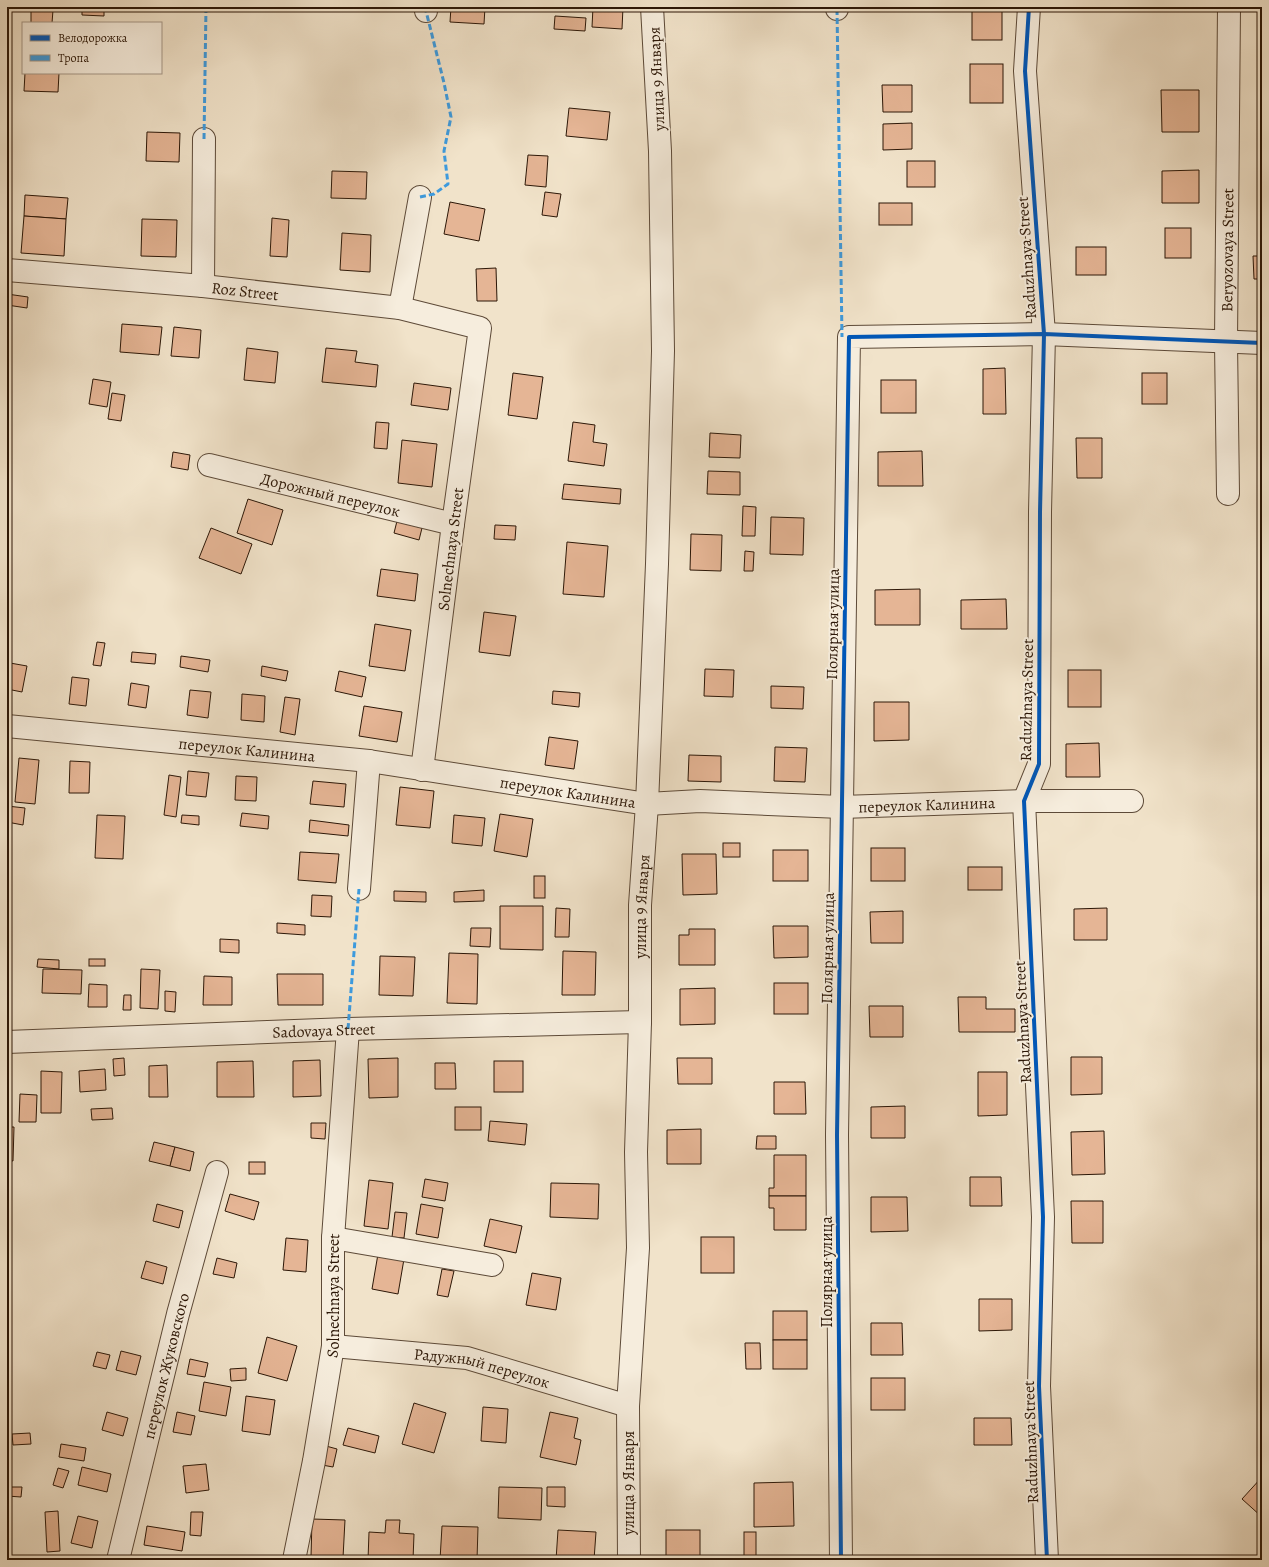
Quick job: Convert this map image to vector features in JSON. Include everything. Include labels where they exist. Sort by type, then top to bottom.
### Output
[{"type":"street","name":"улица 9 Января","points":[[629,1560],[628,1406],[638,1248],[636,1152],[640,1022],[640,905],[647,804],[657,564],[662,351],[660,151],[652,7]]},
{"type":"street","name":"Raduzhnaya Street","points":[[1029,7],[1025,71],[1044,334],[1040,512],[1039,764],[1024,801],[1043,1217],[1039,1386],[1047,1560]]},
{"type":"street","name":"Beryozovaya Street","points":[[1228,494],[1226,342],[1229,7]]},
{"type":"street","points":[[203,286],[204,139]]},
{"type":"street","points":[[400,308],[420,197]]},
{"type":"street","name":"Roz Street","points":[[7,270],[203,286],[400,308],[480,328]]},
{"type":"street","name":"Solnechnaya Street","points":[[422,770],[453,524],[480,328]]},
{"type":"street","name":"Полярная улица","points":[[840,1560],[837,1135],[849,337],[1044,334]]},
{"type":"street","points":[[1044,334],[1262,343]]},
{"type":"street","name":"Дорожный переулок","points":[[209,465],[453,524]]},
{"type":"street","name":"переулок Калинина","points":[[7,726],[368,761],[647,804],[700,800],[841,807],[1024,801],[1132,801]]},
{"type":"street","points":[[359,889],[368,761]]},
{"type":"street","name":"Sadovaya Street","points":[[7,1042],[348,1029],[640,1022]]},
{"type":"street","name":"Solnechnaya Street","points":[[294,1560],[314,1461],[333,1346],[333,1238],[348,1029]]},
{"type":"street","name":"переулок Жуковского","points":[[118,1560],[178,1314],[217,1172]]},
{"type":"street","points":[[333,1238],[492,1265]]},
{"type":"street","name":"Радужный переулок","points":[[333,1346],[467,1358],[628,1406]]},
{"type":"building","points":[[82,7],[104,7],[104,16],[82,15]]},
{"type":"building","points":[[451,7],[485,7],[484,24],[450,22]]},
{"type":"building","points":[[593,7],[623,7],[622,29],[592,27]]},
{"type":"building","points":[[972,7],[1002,7],[1002,40],[972,40]]},
{"type":"building","points":[[31,9],[53,10],[52,22],[31,22]]},
{"type":"building","points":[[555,16],[586,18],[585,31],[554,29]]},
{"type":"building","points":[[1258,31],[1262,31],[1262,71],[1258,71]]},
{"type":"building","points":[[970,64],[1003,64],[1003,103],[970,103]]},
{"type":"building","points":[[25,74],[59,74],[58,92],[24,91]]},
{"type":"building","points":[[882,85],[912,85],[912,112],[883,112]]},
{"type":"building","points":[[1161,90],[1199,90],[1199,132],[1162,132]]},
{"type":"building","points":[[569,108],[610,112],[607,140],[566,136]]},
{"type":"building","points":[[912,123],[912,149],[883,150],[883,124]]},
{"type":"building","points":[[147,132],[180,133],[179,162],[146,161]]},
{"type":"building","points":[[528,155],[548,156],[546,187],[525,185]]},
{"type":"building","points":[[907,161],[935,161],[935,187],[907,187]]},
{"type":"building","points":[[1199,170],[1199,203],[1162,203],[1162,171]]},
{"type":"building","points":[[332,171],[367,172],[366,199],[331,198]]},
{"type":"building","points":[[545,192],[561,194],[557,217],[542,215]]},
{"type":"building","points":[[25,195],[68,198],[66,219],[24,216]]},
{"type":"building","points":[[450,202],[485,209],[479,241],[444,234]]},
{"type":"building","points":[[879,203],[912,203],[912,225],[879,225]]},
{"type":"building","points":[[24,216],[66,219],[64,256],[21,253]]},
{"type":"building","points":[[272,218],[289,220],[287,257],[270,256]]},
{"type":"building","points":[[142,219],[177,220],[176,257],[141,256]]},
{"type":"building","points":[[1165,228],[1191,228],[1191,258],[1165,258]]},
{"type":"building","points":[[342,233],[371,235],[370,272],[340,270]]},
{"type":"building","points":[[1076,247],[1106,247],[1106,275],[1076,275]]},
{"type":"building","points":[[1253,256],[1262,256],[1262,279],[1254,279]]},
{"type":"building","points":[[496,268],[497,301],[477,301],[476,269]]},
{"type":"building","points":[[7,294],[28,297],[27,308],[7,305]]},
{"type":"building","points":[[122,324],[162,327],[159,355],[120,352]]},
{"type":"building","points":[[174,327],[201,330],[199,358],[171,356]]},
{"type":"building","points":[[247,348],[278,352],[275,383],[244,380]]},
{"type":"building","points":[[326,348],[357,351],[355,362],[378,365],[376,387],[322,382]]},
{"type":"building","points":[[1005,368],[1006,414],[983,414],[983,369]]},
{"type":"building","points":[[513,373],[543,377],[537,419],[508,415]]},
{"type":"building","points":[[1142,373],[1167,373],[1167,404],[1142,404]]},
{"type":"building","points":[[93,379],[111,382],[107,407],[89,404]]},
{"type":"building","points":[[881,380],[916,380],[916,413],[881,413]]},
{"type":"building","points":[[414,383],[451,388],[448,410],[411,405]]},
{"type":"building","points":[[112,393],[125,395],[121,421],[108,419]]},
{"type":"building","points":[[376,422],[389,423],[387,449],[374,448]]},
{"type":"building","points":[[573,422],[595,425],[593,442],[607,444],[604,466],[568,461]]},
{"type":"building","points":[[710,433],[741,435],[740,458],[709,457]]},
{"type":"building","points":[[1076,438],[1102,438],[1102,478],[1077,478]]},
{"type":"building","points":[[402,440],[437,444],[432,487],[398,483]]},
{"type":"building","points":[[7,443],[10,443],[10,476],[7,476]]},
{"type":"building","points":[[922,451],[923,486],[878,486],[878,452]]},
{"type":"building","points":[[173,452],[190,455],[188,470],[171,467]]},
{"type":"building","points":[[1262,469],[1262,509],[1261,509]]},
{"type":"building","points":[[708,471],[740,472],[740,495],[707,494]]},
{"type":"building","points":[[564,484],[621,489],[620,504],[562,499]]},
{"type":"building","points":[[248,499],[283,510],[272,545],[237,533]]},
{"type":"building","points":[[743,506],[756,507],[755,536],[742,536]]},
{"type":"building","points":[[771,517],[804,518],[803,555],[770,554]]},
{"type":"building","points":[[397,521],[422,528],[419,540],[394,533]]},
{"type":"building","points":[[495,525],[516,526],[515,540],[494,539]]},
{"type":"building","points":[[211,528],[252,544],[241,574],[199,558]]},
{"type":"building","points":[[691,534],[722,535],[721,571],[690,570]]},
{"type":"building","points":[[567,542],[608,546],[604,597],[563,594]]},
{"type":"building","points":[[745,551],[754,552],[753,571],[744,571]]},
{"type":"building","points":[[381,569],[418,574],[415,601],[377,596]]},
{"type":"building","points":[[920,589],[920,625],[875,625],[875,590]]},
{"type":"building","points":[[1006,599],[1007,629],[961,629],[961,600]]},
{"type":"building","points":[[484,612],[516,616],[510,656],[479,652]]},
{"type":"building","points":[[375,624],[411,630],[405,671],[369,666]]},
{"type":"building","points":[[97,642],[105,643],[101,666],[93,665]]},
{"type":"building","points":[[132,652],[156,654],[155,664],[131,662]]},
{"type":"building","points":[[181,656],[210,660],[208,672],[180,667]]},
{"type":"building","points":[[10,663],[27,666],[22,692],[7,689]]},
{"type":"building","points":[[262,666],[288,671],[286,681],[261,676]]},
{"type":"building","points":[[705,669],[734,670],[733,697],[704,696]]},
{"type":"building","points":[[1068,670],[1101,670],[1101,707],[1068,707]]},
{"type":"building","points":[[339,671],[366,677],[362,697],[335,691]]},
{"type":"building","points":[[72,677],[89,679],[86,706],[69,704]]},
{"type":"building","points":[[131,683],[149,686],[146,708],[128,705]]},
{"type":"building","points":[[771,686],[804,687],[803,709],[771,708]]},
{"type":"building","points":[[190,690],[211,692],[208,718],[187,715]]},
{"type":"building","points":[[553,691],[580,693],[579,707],[552,704]]},
{"type":"building","points":[[242,694],[265,696],[264,722],[241,720]]},
{"type":"building","points":[[285,697],[300,699],[295,735],[280,732]]},
{"type":"building","points":[[874,702],[909,702],[909,740],[874,741]]},
{"type":"building","points":[[364,706],[402,712],[397,742],[359,736]]},
{"type":"building","points":[[549,737],[578,741],[574,769],[545,765]]},
{"type":"building","points":[[1099,743],[1100,777],[1066,777],[1066,744]]},
{"type":"building","points":[[775,747],[807,748],[805,782],[774,781]]},
{"type":"building","points":[[689,755],[721,756],[721,782],[688,781]]},
{"type":"building","points":[[19,758],[39,760],[35,804],[15,802]]},
{"type":"building","points":[[70,761],[90,762],[89,793],[69,793]]},
{"type":"building","points":[[188,771],[209,773],[206,797],[186,795]]},
{"type":"building","points":[[169,775],[181,777],[176,817],[164,815]]},
{"type":"building","points":[[236,776],[257,777],[256,801],[235,800]]},
{"type":"building","points":[[313,781],[346,784],[344,807],[310,804]]},
{"type":"building","points":[[400,787],[434,791],[430,828],[396,825]]},
{"type":"building","points":[[7,806],[25,808],[23,825],[7,822]]},
{"type":"building","points":[[242,813],[269,816],[268,829],[240,826]]},
{"type":"building","points":[[500,814],[533,819],[527,857],[494,851]]},
{"type":"building","points":[[97,815],[125,816],[123,859],[95,858]]},
{"type":"building","points":[[182,815],[199,816],[199,825],[181,823]]},
{"type":"building","points":[[454,815],[485,818],[482,846],[452,843]]},
{"type":"building","points":[[310,820],[349,825],[348,836],[309,832]]},
{"type":"building","points":[[723,843],[740,843],[740,857],[723,857]]},
{"type":"building","points":[[871,848],[905,848],[905,881],[871,881]]},
{"type":"building","points":[[773,850],[808,850],[808,881],[773,881]]},
{"type":"building","points":[[300,852],[339,854],[336,883],[298,880]]},
{"type":"building","points":[[682,854],[716,854],[717,894],[683,895]]},
{"type":"building","points":[[968,867],[1002,867],[1002,890],[968,890]]},
{"type":"building","points":[[534,876],[545,876],[545,898],[534,898]]},
{"type":"building","points":[[484,890],[484,901],[454,902],[454,892]]},
{"type":"building","points":[[394,891],[426,892],[426,902],[394,901]]},
{"type":"building","points":[[312,895],[332,896],[331,917],[311,916]]},
{"type":"building","points":[[500,906],[543,906],[543,950],[500,949]]},
{"type":"building","points":[[556,908],[570,909],[569,937],[555,937]]},
{"type":"building","points":[[1107,908],[1107,940],[1074,940],[1074,909]]},
{"type":"building","points":[[903,911],[903,943],[871,943],[870,912]]},
{"type":"building","points":[[277,923],[305,925],[305,935],[277,933]]},
{"type":"building","points":[[773,926],[808,926],[808,957],[774,958]]},
{"type":"building","points":[[471,928],[491,928],[490,947],[470,946]]},
{"type":"building","points":[[689,929],[715,929],[715,965],[679,965],[679,935],[689,935]]},
{"type":"building","points":[[220,939],[239,940],[239,953],[220,952]]},
{"type":"building","points":[[563,951],[596,952],[595,995],[562,995]]},
{"type":"building","points":[[449,953],[478,954],[477,1004],[447,1003]]},
{"type":"building","points":[[380,956],[415,957],[413,996],[379,995]]},
{"type":"building","points":[[38,959],[59,960],[59,969],[37,967]]},
{"type":"building","points":[[89,959],[105,959],[105,966],[89,966]]},
{"type":"building","points":[[43,969],[82,970],[81,994],[42,993]]},
{"type":"building","points":[[141,969],[160,970],[158,1009],[140,1008]]},
{"type":"building","points":[[277,974],[323,974],[323,1005],[278,1005]]},
{"type":"building","points":[[204,976],[232,977],[232,1005],[203,1005]]},
{"type":"building","points":[[774,983],[808,983],[808,1014],[774,1014]]},
{"type":"building","points":[[89,984],[107,985],[107,1007],[88,1007]]},
{"type":"building","points":[[715,988],[715,1024],[680,1025],[680,989]]},
{"type":"building","points":[[165,991],[176,992],[175,1012],[165,1011]]},
{"type":"building","points":[[124,995],[131,995],[131,1010],[123,1010]]},
{"type":"building","points":[[958,997],[986,997],[986,1009],[1015,1009],[1015,1032],[959,1032]]},
{"type":"building","points":[[869,1006],[903,1006],[903,1037],[870,1037]]},
{"type":"building","points":[[1071,1057],[1102,1057],[1102,1094],[1071,1095]]},
{"type":"building","points":[[124,1058],[125,1075],[114,1076],[113,1059]]},
{"type":"building","points":[[398,1058],[398,1097],[369,1098],[368,1059]]},
{"type":"building","points":[[677,1058],[712,1058],[712,1084],[678,1084]]},
{"type":"building","points":[[320,1060],[321,1096],[293,1097],[293,1061]]},
{"type":"building","points":[[253,1061],[254,1097],[217,1097],[217,1062]]},
{"type":"building","points":[[494,1061],[523,1061],[523,1092],[494,1092]]},
{"type":"building","points":[[435,1063],[455,1063],[456,1089],[435,1089]]},
{"type":"building","points":[[167,1065],[168,1097],[149,1097],[149,1066]]},
{"type":"building","points":[[105,1069],[106,1090],[80,1092],[79,1071]]},
{"type":"building","points":[[41,1071],[62,1072],[61,1113],[41,1113]]},
{"type":"building","points":[[978,1072],[1007,1072],[1007,1115],[978,1116]]},
{"type":"building","points":[[774,1082],[805,1082],[806,1114],[774,1114]]},
{"type":"building","points":[[20,1094],[37,1095],[36,1122],[19,1122]]},
{"type":"building","points":[[905,1106],[905,1138],[871,1138],[871,1107]]},
{"type":"building","points":[[455,1107],[481,1107],[481,1130],[455,1130]]},
{"type":"building","points":[[112,1108],[113,1119],[92,1120],[91,1109]]},
{"type":"building","points":[[490,1121],[527,1124],[525,1145],[488,1141]]},
{"type":"building","points":[[311,1123],[326,1123],[325,1139],[311,1138]]},
{"type":"building","points":[[7,1127],[14,1127],[13,1161],[7,1160]]},
{"type":"building","points":[[701,1129],[701,1164],[667,1164],[667,1130]]},
{"type":"building","points":[[1104,1131],[1105,1174],[1072,1175],[1071,1132]]},
{"type":"building","points":[[757,1136],[776,1136],[776,1149],[756,1149]]},
{"type":"building","points":[[154,1142],[175,1147],[170,1166],[149,1161]]},
{"type":"building","points":[[175,1147],[194,1152],[190,1171],[170,1166]]},
{"type":"building","points":[[774,1155],[806,1155],[806,1196],[769,1196],[769,1188],[774,1188]]},
{"type":"building","points":[[249,1162],[265,1162],[265,1174],[249,1174]]},
{"type":"building","points":[[970,1177],[1001,1177],[1002,1206],[970,1206]]},
{"type":"building","points":[[425,1179],[448,1183],[445,1201],[422,1197]]},
{"type":"building","points":[[369,1180],[393,1183],[388,1229],[364,1226]]},
{"type":"building","points":[[551,1183],[599,1184],[598,1219],[550,1217]]},
{"type":"building","points":[[230,1194],[259,1202],[254,1220],[225,1211]]},
{"type":"building","points":[[769,1196],[806,1196],[806,1230],[774,1230],[774,1208],[769,1208]]},
{"type":"building","points":[[871,1197],[907,1197],[908,1231],[871,1232]]},
{"type":"building","points":[[1071,1201],[1103,1201],[1103,1243],[1072,1243]]},
{"type":"building","points":[[157,1204],[183,1211],[179,1228],[153,1221]]},
{"type":"building","points":[[421,1204],[443,1208],[438,1238],[416,1234]]},
{"type":"building","points":[[395,1212],[407,1213],[404,1238],[392,1237]]},
{"type":"building","points":[[490,1219],[522,1226],[516,1253],[484,1246]]},
{"type":"building","points":[[701,1237],[734,1237],[734,1273],[701,1273]]},
{"type":"building","points":[[286,1238],[308,1240],[306,1272],[283,1270]]},
{"type":"building","points":[[378,1254],[404,1259],[398,1294],[372,1289]]},
{"type":"building","points":[[217,1258],[237,1263],[234,1278],[213,1274]]},
{"type":"building","points":[[146,1261],[167,1267],[163,1284],[141,1278]]},
{"type":"building","points":[[442,1269],[454,1271],[448,1297],[437,1295]]},
{"type":"building","points":[[532,1273],[561,1278],[556,1310],[526,1305]]},
{"type":"building","points":[[979,1299],[1012,1299],[1012,1330],[979,1331]]},
{"type":"building","points":[[773,1311],[807,1311],[807,1340],[773,1340]]},
{"type":"building","points":[[871,1323],[902,1323],[903,1355],[871,1355]]},
{"type":"building","points":[[267,1337],[297,1346],[287,1381],[258,1373]]},
{"type":"building","points":[[773,1340],[807,1340],[807,1369],[773,1369]]},
{"type":"building","points":[[745,1343],[760,1343],[761,1369],[746,1369]]},
{"type":"building","points":[[121,1351],[141,1356],[136,1375],[116,1370]]},
{"type":"building","points":[[97,1352],[110,1355],[106,1369],[93,1366]]},
{"type":"building","points":[[190,1359],[208,1363],[205,1377],[187,1374]]},
{"type":"building","points":[[246,1368],[246,1380],[231,1381],[230,1369]]},
{"type":"building","points":[[871,1378],[905,1378],[905,1410],[871,1410]]},
{"type":"building","points":[[204,1382],[231,1387],[226,1416],[199,1411]]},
{"type":"building","points":[[246,1396],[275,1400],[270,1435],[242,1431]]},
{"type":"building","points":[[414,1403],[446,1413],[434,1453],[402,1444]]},
{"type":"building","points":[[483,1407],[508,1409],[506,1443],[481,1441]]},
{"type":"building","points":[[107,1412],[128,1418],[123,1436],[102,1430]]},
{"type":"building","points":[[177,1412],[195,1416],[191,1435],[173,1432]]},
{"type":"building","points":[[550,1412],[578,1418],[574,1438],[581,1440],[576,1465],[540,1457]]},
{"type":"building","points":[[974,1418],[1011,1418],[1012,1445],[974,1445]]},
{"type":"building","points":[[348,1428],[379,1436],[375,1453],[343,1445]]},
{"type":"building","points":[[30,1433],[31,1444],[13,1445],[12,1434]]},
{"type":"building","points":[[61,1444],[86,1448],[84,1461],[59,1457]]},
{"type":"building","points":[[326,1446],[337,1449],[333,1467],[322,1465]]},
{"type":"building","points":[[206,1464],[209,1490],[186,1493],[183,1466]]},
{"type":"building","points":[[82,1467],[111,1474],[107,1492],[78,1485]]},
{"type":"building","points":[[58,1468],[69,1471],[63,1488],[53,1485]]},
{"type":"building","points":[[1262,1477],[1262,1517],[1242,1499]]},
{"type":"building","points":[[793,1482],[794,1526],[754,1527],[754,1483]]},
{"type":"building","points":[[7,1487],[22,1487],[21,1497],[7,1496]]},
{"type":"building","points":[[499,1487],[542,1488],[541,1520],[498,1518]]},
{"type":"building","points":[[547,1487],[565,1487],[565,1507],[547,1506]]},
{"type":"building","points":[[58,1511],[60,1551],[47,1552],[45,1512]]},
{"type":"building","points":[[191,1512],[203,1512],[201,1536],[190,1535]]},
{"type":"building","points":[[7,1513],[10,1513],[9,1544],[7,1544]]},
{"type":"building","points":[[78,1516],[98,1521],[92,1548],[71,1543]]},
{"type":"building","points":[[312,1519],[345,1520],[343,1558],[311,1557]]},
{"type":"building","points":[[386,1520],[400,1520],[399,1533],[414,1534],[413,1560],[368,1560],[369,1532],[385,1533]]},
{"type":"building","points":[[147,1526],[185,1532],[182,1551],[144,1545]]},
{"type":"building","points":[[442,1526],[478,1527],[477,1560],[440,1560]]},
{"type":"building","points":[[558,1530],[596,1532],[594,1560],[556,1560]]},
{"type":"building","points":[[666,1530],[700,1530],[700,1560],[666,1560]]},
{"type":"building","points":[[744,1532],[756,1532],[756,1559],[744,1559]]},
{"type":"marked path","points":[[204,139],[206,7]]},
{"type":"marked path","points":[[837,9],[842,337]]},
{"type":"marked path","points":[[420,197],[434,194],[448,184],[444,151],[451,117],[426,11]]},
{"type":"marked path","points":[[348,1029],[359,889]]},
{"type":"cycle path","points":[[1029,7],[1025,71],[1044,334],[1040,512],[1039,764],[1024,801],[1043,1217],[1039,1386],[1047,1560]]},
{"type":"cycle path","points":[[841,1560],[837,1135],[849,337],[1044,334],[1262,343]]}]
